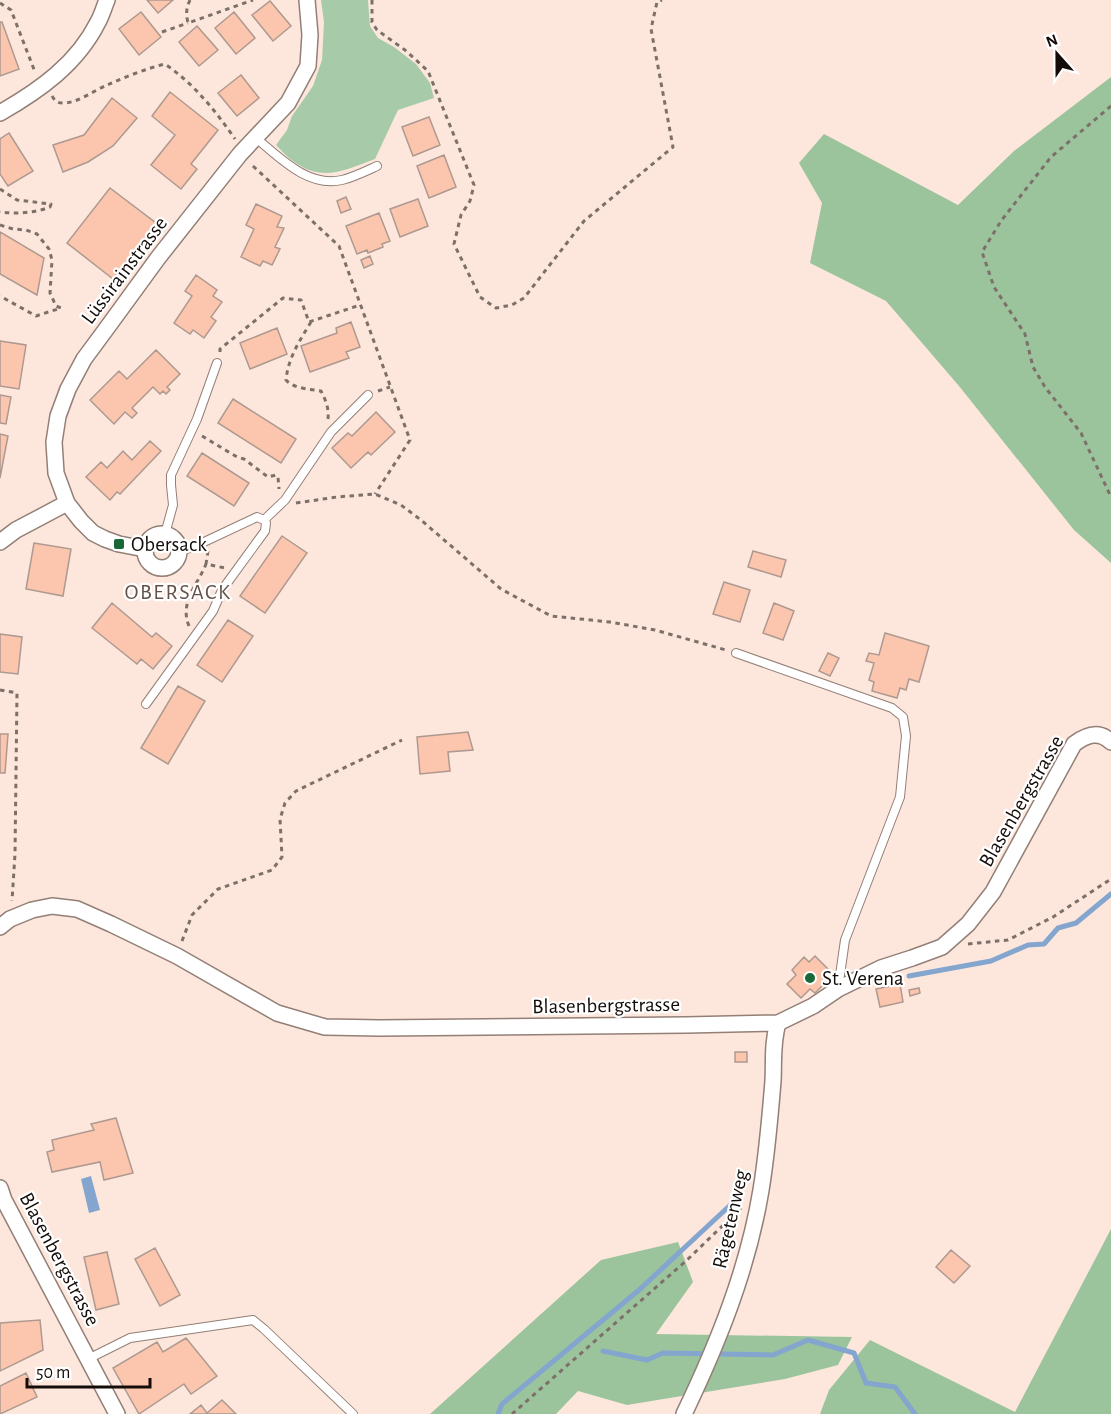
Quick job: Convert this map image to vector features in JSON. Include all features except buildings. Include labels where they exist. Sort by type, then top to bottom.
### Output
[{"type":"street","points":[[0,113],[44,86],[64,68],[99,22],[107,0]]},
{"type":"street","name":"Lüssirainstrasse","points":[[145,549],[119,544],[93,533],[67,503],[56,472],[54,442],[58,416],[84,359],[158,258],[240,154],[288,103],[308,66],[310,35],[307,0]]},
{"type":"street","points":[[0,542],[16,530],[67,503]]},
{"type":"street","points":[[165,534],[174,538],[179,552],[172,565],[158,567],[149,562],[145,554],[146,544],[151,537],[165,534]]},
{"type":"street","name":"Blasenbergstrasse","points":[[5,923],[32,910],[52,906],[77,909],[177,956],[278,1013],[325,1027],[778,1023],[881,968],[942,947],[968,924],[993,892],[1074,744],[1084,737],[1097,734],[1111,742]]},
{"type":"street","name":"Rägetenweg","points":[[684,1414],[718,1339],[751,1239],[761,1191],[770,1114],[773,1038],[778,1023]]},
{"type":"street","name":"Blasenbergstrasse","points":[[0,1188],[4,1200],[117,1414]]},
{"type":"lane","points":[[256,138],[297,171],[321,180],[340,180],[377,166]]},
{"type":"lane","points":[[165,534],[172,505],[171,475],[217,363]]},
{"type":"lane","points":[[264,520],[285,500],[331,432],[368,395]]},
{"type":"lane","points":[[146,704],[213,611],[222,590],[265,531],[266,524],[264,520],[257,517],[204,543],[179,552]]},
{"type":"lane","points":[[736,653],[892,708],[903,717],[906,736],[900,797],[845,940],[838,989]]},
{"type":"lane","points":[[88,1359],[130,1338],[253,1320],[353,1414]]},
{"type":"path","points":[[188,23],[186,15],[189,0]]},
{"type":"path","points":[[162,32],[253,0]]},
{"type":"path","points":[[372,0],[372,22],[377,30],[405,50],[428,71],[474,185],[470,201],[461,214],[454,244],[480,297],[496,308],[512,305],[524,298],[584,220],[674,147],[651,29],[657,2],[662,0]]},
{"type":"path","points":[[0,3],[11,10],[35,73]]},
{"type":"path","points":[[49,92],[60,104],[73,102],[105,86],[165,64],[192,85],[237,140]]},
{"type":"path","points":[[1111,106],[1051,157],[1000,221],[982,252],[994,287],[1025,334],[1033,367],[1045,387],[1081,433],[1111,497]]},
{"type":"path","points":[[253,166],[339,246],[410,440],[375,495]]},
{"type":"path","points":[[0,212],[18,213],[43,210],[51,204],[17,200],[1,191]]},
{"type":"path","points":[[0,225],[37,234],[49,249],[52,260],[50,293],[56,306],[61,308],[36,316],[0,296]]},
{"type":"path","points":[[217,363],[220,349],[283,298],[301,300],[309,322],[312,321]]},
{"type":"path","points":[[329,410],[321,391],[289,384],[286,380],[288,366],[312,321],[360,305]]},
{"type":"path","points":[[191,431],[244,459],[268,477],[276,475],[278,477]]},
{"type":"path","points":[[285,500],[296,503],[337,497],[375,495],[401,505],[501,589],[550,616],[610,622],[655,630],[736,653]]},
{"type":"path","points":[[197,634],[188,625],[186,615],[190,594],[206,564],[208,552]]},
{"type":"path","points":[[206,564],[226,568]]},
{"type":"path","points":[[0,690],[17,693],[15,854],[5,923]]},
{"type":"path","points":[[177,956],[192,915],[218,889],[272,870],[282,857],[280,819],[285,803],[296,791],[402,740]]},
{"type":"path","points":[[942,947],[1008,940],[1053,916],[1111,879]]},
{"type":"path","points":[[512,1414],[687,1260],[761,1191]]},
{"type":"green space","points":[[321,0],[368,0],[370,26],[378,38],[416,64],[430,83],[434,98],[398,110],[375,159],[344,170],[324,173],[304,168],[276,145],[287,130],[292,116],[313,86],[322,60],[324,22]]},
{"type":"green space","points":[[1111,77],[1111,563],[1074,530],[959,386],[886,301],[810,263],[822,203],[799,163],[824,134],[958,205],[1014,151]]},
{"type":"green space","points":[[1111,1229],[1111,1414],[820,1414],[829,1390],[870,1340],[1015,1412]]},
{"type":"green space","points":[[678,1242],[693,1282],[656,1334],[852,1337],[838,1365],[785,1379],[627,1405],[578,1391],[556,1414],[430,1414],[601,1260]]},
{"type":"water","points":[[91,1176],[100,1210],[89,1213],[81,1179]]},
{"type":"waterway","points":[[909,976],[991,961],[1028,945],[1044,944],[1058,928],[1076,923],[1111,894]]},
{"type":"waterway","points":[[498,1414],[502,1404],[639,1290],[739,1197]]},
{"type":"waterway","points":[[603,1351],[647,1360],[663,1353],[773,1355],[808,1340],[854,1353],[866,1383],[895,1387],[915,1414]]},
{"type":"place","name":"Obersack","points":[[119,544]]},
{"type":"place","name":"St. Verena","points":[[810,978]]},
{"type":"district","name":"OBERSACK","points":[[178,591]]}]
